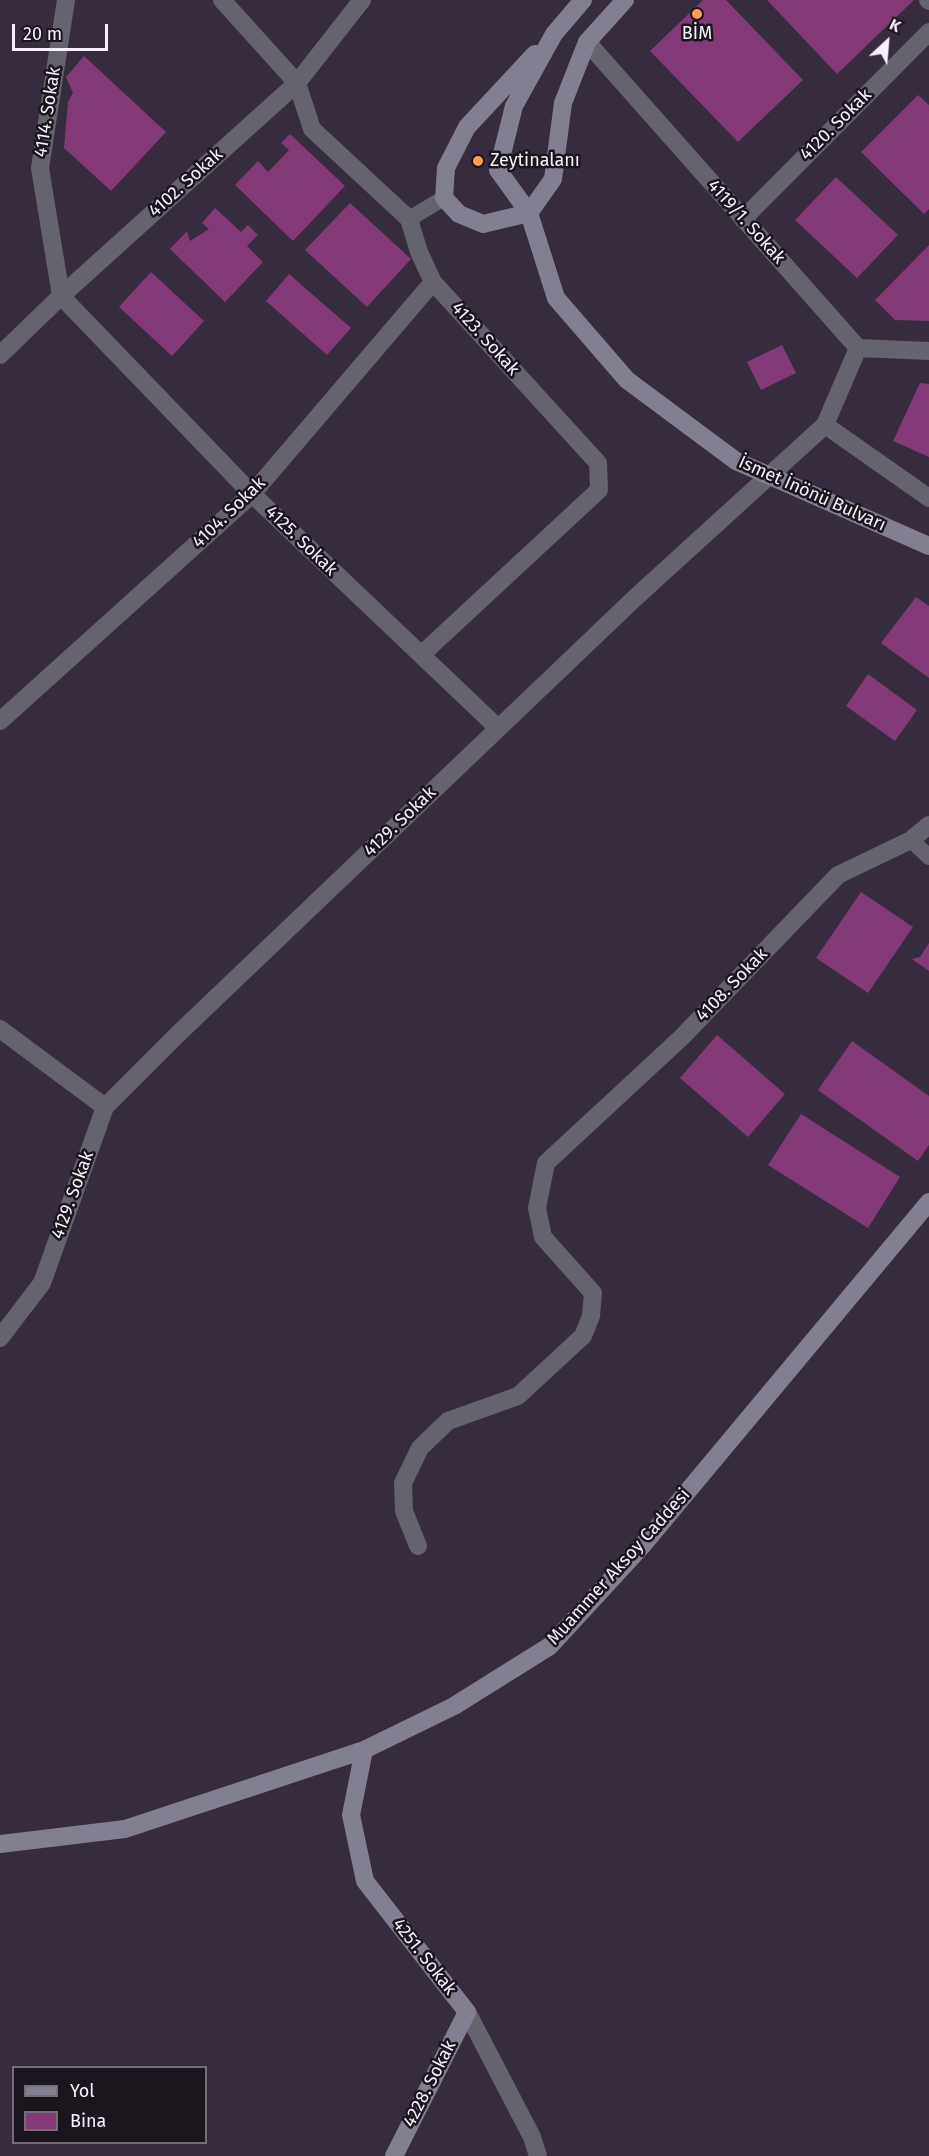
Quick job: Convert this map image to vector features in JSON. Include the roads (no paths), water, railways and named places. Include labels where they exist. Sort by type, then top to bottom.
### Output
[{"type":"street","name":"4114. Sokak","points":[[61,296],[39,168],[66,0]]},
{"type":"street","points":[[222,0],[297,83],[312,129],[409,219]]},
{"type":"street","name":"4102. Sokak","points":[[0,355],[61,296],[297,83],[362,0]]},
{"type":"street","name":"İsmet İnönü Bulvarı","points":[[583,0],[554,34],[514,106],[498,170],[529,213],[556,298],[627,380],[736,461],[929,546]]},
{"type":"street","points":[[554,34],[467,128],[446,168],[444,198],[459,214],[483,224],[529,213],[553,179],[563,103],[587,42],[624,0]]},
{"type":"street","name":"4120. Sokak","points":[[743,219],[929,32]]},
{"type":"street","name":"4119/1. Sokak","points":[[587,42],[858,348]]},
{"type":"street","name":"4123. Sokak","points":[[409,219],[419,252],[434,282],[598,463],[599,490],[421,655]]},
{"type":"street","name":"4104. Sokak","points":[[0,721],[252,494],[434,282]]},
{"type":"street","name":"4125. Sokak","points":[[61,296],[252,494],[498,728]]},
{"type":"street","points":[[858,348],[929,351]]},
{"type":"street","name":"4129. Sokak","points":[[0,1338],[42,1283],[105,1107],[178,1034],[636,597],[825,425],[858,348]]},
{"type":"street","points":[[825,425],[929,498]]},
{"type":"street","name":"4108. Sokak","points":[[418,1546],[404,1511],[403,1483],[420,1448],[448,1421],[518,1396],[583,1336],[591,1316],[593,1293],[543,1237],[537,1208],[546,1163],[682,1037],[838,875],[911,840],[929,825]]},
{"type":"street","points":[[0,1029],[105,1107]]},
{"type":"street","name":"Muammer Aksoy Caddesi","points":[[0,1844],[125,1829],[363,1750],[454,1706],[550,1646],[642,1546],[929,1202]]},
{"type":"street","name":"4251. Sokak","points":[[363,1750],[351,1815],[364,1881],[467,2012],[532,2137],[538,2156]]},
{"type":"street","name":"4228. Sokak","points":[[394,2156],[467,2012]]},
{"type":"lane","points":[[409,219],[444,198]]},
{"type":"lane","points":[[911,840],[929,857]]},
{"type":"place","name":"BİM","points":[[697,14]]},
{"type":"place","name":"Zeytinalanı","points":[[478,161]]}]
